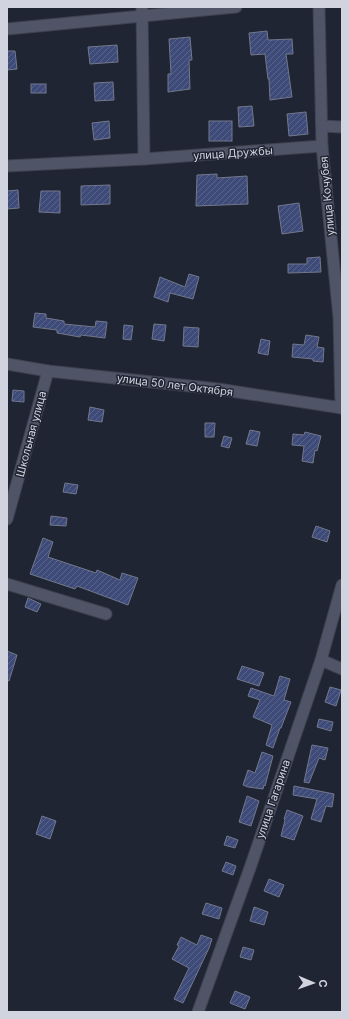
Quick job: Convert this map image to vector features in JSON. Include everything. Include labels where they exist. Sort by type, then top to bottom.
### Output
[{"type":"street","points":[[7,29],[142,11],[236,7]]},
{"type":"street","name":"улица Кочубея","points":[[319,7],[322,146],[339,318],[342,408]]},
{"type":"street","points":[[142,11],[144,160]]},
{"type":"street","points":[[322,126],[342,127]]},
{"type":"street","name":"улица Дружбы","points":[[7,166],[144,160],[322,146]]},
{"type":"street","name":"улица 50 лет Октября","points":[[7,364],[48,371],[218,389],[342,408]]},
{"type":"street","name":"Школьная улица","points":[[7,519],[48,371]]},
{"type":"street","points":[[7,584],[106,614]]},
{"type":"street","name":"улица Гагарина","points":[[198,1012],[253,860],[321,660],[342,585]]},
{"type":"street","points":[[321,660],[342,669]]},
{"type":"building","points":[[267,31],[268,40],[292,39],[293,54],[286,54],[292,97],[270,100],[269,79],[265,54],[251,55],[249,33]]},
{"type":"building","points":[[190,37],[192,60],[189,60],[190,89],[168,92],[168,74],[171,74],[169,39]]},
{"type":"building","points":[[117,45],[118,62],[90,64],[88,47]]},
{"type":"building","points":[[7,51],[15,51],[17,69],[7,70]]},
{"type":"building","points":[[113,82],[114,100],[95,101],[94,83]]},
{"type":"building","points":[[31,84],[46,84],[46,93],[31,93]]},
{"type":"building","points":[[252,106],[254,126],[239,127],[238,107]]},
{"type":"building","points":[[306,112],[308,134],[289,136],[287,114]]},
{"type":"building","points":[[109,121],[110,138],[94,140],[92,123]]},
{"type":"building","points":[[209,121],[232,121],[232,141],[209,141]]},
{"type":"building","points":[[217,174],[217,178],[247,176],[248,204],[196,206],[197,175]]},
{"type":"building","points":[[110,185],[110,204],[81,205],[81,186]]},
{"type":"building","points":[[18,190],[19,208],[7,209],[7,191]]},
{"type":"building","points":[[41,191],[60,191],[60,213],[39,212]]},
{"type":"building","points":[[299,203],[303,231],[282,234],[278,206]]},
{"type":"building","points":[[320,257],[321,272],[288,273],[288,264],[307,264],[307,258]]},
{"type":"building","points":[[189,274],[199,277],[193,299],[170,293],[168,302],[154,297],[160,277],[185,287]]},
{"type":"building","points":[[35,313],[46,314],[46,318],[64,321],[64,324],[95,327],[96,321],[107,322],[105,338],[81,335],[80,337],[57,333],[57,330],[33,327]]},
{"type":"building","points":[[154,324],[166,325],[164,341],[152,339]]},
{"type":"building","points":[[124,325],[133,326],[131,340],[123,339]]},
{"type":"building","points":[[184,327],[199,328],[198,347],[183,346]]},
{"type":"building","points":[[306,335],[319,337],[317,347],[324,348],[323,362],[313,361],[313,359],[292,357],[293,344],[304,345]]},
{"type":"building","points":[[261,339],[270,341],[268,355],[258,353]]},
{"type":"building","points":[[13,390],[24,391],[24,402],[12,401]]},
{"type":"building","points":[[90,407],[104,410],[102,422],[88,420]]},
{"type":"building","points":[[205,423],[215,423],[214,437],[205,437]]},
{"type":"building","points":[[250,430],[260,432],[257,446],[246,444]]},
{"type":"building","points":[[305,432],[321,436],[317,451],[315,450],[313,463],[302,461],[304,446],[292,445],[293,434],[304,435]]},
{"type":"building","points":[[224,436],[232,438],[229,448],[221,446]]},
{"type":"building","points":[[65,483],[78,485],[76,494],[63,492]]},
{"type":"building","points":[[51,516],[67,518],[66,526],[50,525]]},
{"type":"building","points":[[316,526],[330,531],[327,542],[312,537]]},
{"type":"building","points":[[43,538],[53,542],[48,557],[96,573],[97,570],[120,580],[122,573],[138,578],[128,605],[77,586],[75,589],[30,574]]},
{"type":"building","points":[[28,598],[41,604],[37,612],[25,607]]},
{"type":"building","points":[[7,651],[17,655],[9,681],[7,680]]},
{"type":"building","points":[[242,666],[264,673],[259,686],[237,679]]},
{"type":"building","points":[[280,676],[290,679],[284,700],[291,702],[273,748],[266,745],[272,725],[253,717],[260,700],[248,696],[251,688],[274,696]]},
{"type":"building","points":[[330,687],[341,690],[336,706],[325,702]]},
{"type":"building","points":[[319,719],[333,722],[331,731],[317,727]]},
{"type":"building","points":[[312,745],[328,748],[325,760],[319,758],[309,783],[304,782]]},
{"type":"building","points":[[262,752],[273,756],[265,786],[264,785],[263,789],[243,785],[248,770],[255,773]]},
{"type":"building","points":[[294,786],[334,794],[332,807],[326,806],[321,822],[311,819],[317,799],[293,795]]},
{"type":"building","points":[[247,796],[259,801],[251,826],[239,822]]},
{"type":"building","points":[[287,810],[303,816],[294,840],[281,836]]},
{"type":"building","points":[[42,816],[56,821],[50,839],[36,834]]},
{"type":"building","points":[[227,836],[238,840],[235,848],[224,845]]},
{"type":"building","points":[[226,862],[236,866],[233,875],[222,871]]},
{"type":"building","points":[[269,879],[284,885],[279,897],[264,891]]},
{"type":"building","points":[[206,903],[222,908],[219,919],[202,914]]},
{"type":"building","points":[[254,907],[268,912],[264,925],[250,921]]},
{"type":"building","points":[[201,935],[212,939],[183,1003],[174,999],[189,968],[172,959],[179,946],[177,945],[181,937],[197,945]]},
{"type":"building","points":[[243,947],[254,950],[251,960],[240,957]]},
{"type":"building","points":[[235,991],[250,997],[245,1009],[230,1003]]}]
